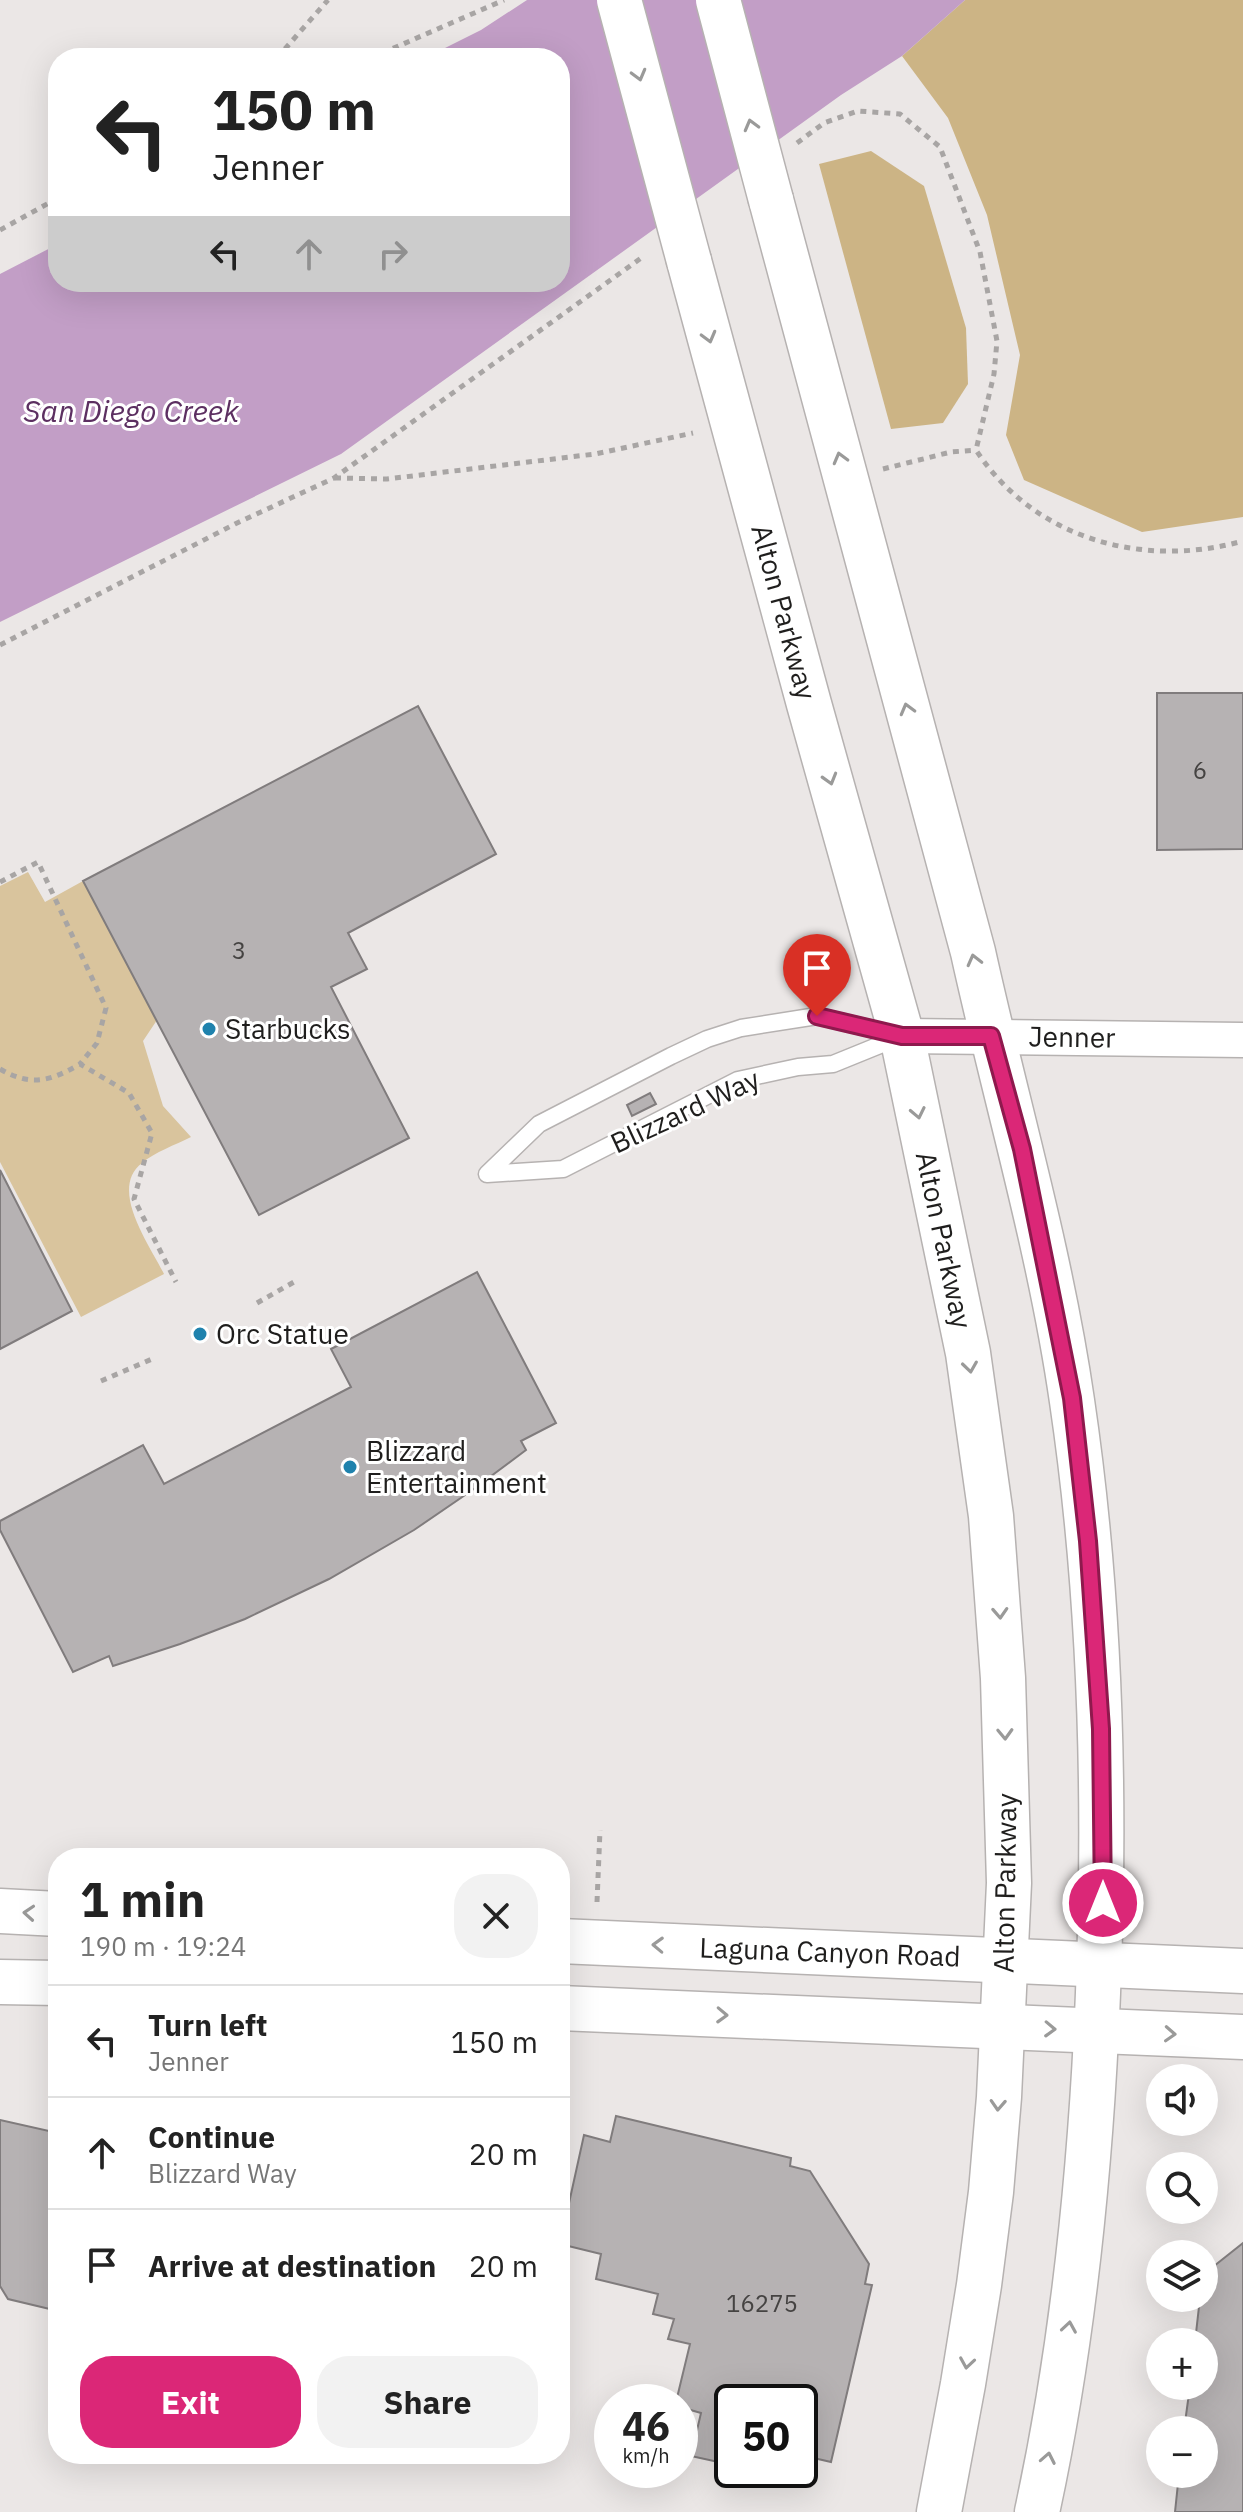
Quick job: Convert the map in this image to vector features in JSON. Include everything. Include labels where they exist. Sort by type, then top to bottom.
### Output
[{"type":"main road","name":"Alton Parkway","points":[[619,0],[902,1036],[968,1353],[991,1516],[1000,1612],[1009,1883],[998,2113],[987,2223],[963,2384],[939,2512]]},
{"type":"main road","points":[[718,0],[973,952],[991,1036],[1022,1149],[1072,1398],[1081,1469],[1101,1729],[1103,1889],[1086,2202],[1058,2404],[1037,2512]]},
{"type":"main road","points":[[0,1911],[48,1913]]},
{"type":"main road","name":"Laguna Canyon Road","points":[[570,1941],[1243,1971]]},
{"type":"main road","points":[[0,1982],[48,1983]]},
{"type":"main road","points":[[570,2008],[1243,2037]]},
{"type":"street","name":"Jenner","points":[[902,1036],[1243,1040]]},
{"type":"lane","name":"Blizzard Way","points":[[817,1016],[902,1036],[833,1064],[798,1067],[738,1080],[563,1169],[487,1174],[539,1124],[707,1039],[741,1028],[817,1016]]},
{"type":"path","points":[[286,48],[328,0]]},
{"type":"path","points":[[394,48],[504,0]]},
{"type":"path","points":[[0,230],[48,204]]},
{"type":"path","points":[[334,478],[387,479],[595,454],[682,437],[733,422]]},
{"type":"path","points":[[845,479],[951,452],[976,450]]},
{"type":"path","points":[[0,882],[38,862],[106,1008],[97,1043],[80,1064],[56,1078],[19,1080],[0,1069]]},
{"type":"path","points":[[80,1064],[129,1093],[152,1133],[134,1199],[176,1282]]},
{"type":"path","points":[[257,1303],[294,1282]]},
{"type":"path","points":[[101,1381],[152,1359]]},
{"type":"path","points":[[597,1903],[600,1830]]},
{"type":"shaded area","points":[[965,0],[1243,0],[1243,517],[1142,532],[1024,480],[1006,435],[1020,355],[987,215],[948,118],[902,56]]},
{"type":"shaded area","points":[[871,151],[924,186],[966,328],[968,384],[943,423],[891,429],[819,164]]},
{"type":"shaded area","points":[[28,872],[45,902],[83,881],[157,1020],[143,1041],[163,1106],[191,1137],[142,1163],[133,1174],[129,1187],[135,1217],[164,1274],[81,1317],[0,1162],[0,886]]},
{"type":"water","name":"San Diego Creek","points":[[527,0],[965,0],[902,56],[841,95],[570,290],[570,48],[445,48],[481,30]]},
{"type":"water","name":"San Diego Creek","points":[[48,249],[48,292],[567,292],[341,454],[0,622],[0,274]]},
{"type":"building","points":[[1157,693],[1243,693],[1243,849],[1157,850]]},
{"type":"building","points":[[418,706],[496,854],[348,933],[367,969],[331,987],[409,1138],[259,1215],[83,881]]},
{"type":"building","points":[[650,1093],[656,1104],[632,1116],[627,1105]]},
{"type":"building","points":[[0,1170],[72,1311],[0,1349]]},
{"type":"building","name":"Blizzard Entertainment","points":[[477,1272],[556,1423],[521,1441],[526,1450],[471,1491],[414,1530],[329,1579],[245,1619],[180,1644],[113,1666],[109,1656],[73,1672],[0,1530],[0,1521],[143,1445],[164,1484],[351,1387],[331,1349]]},
{"type":"building","points":[[616,2116],[791,2158],[790,2166],[810,2171],[869,2264],[865,2284],[872,2285],[831,2462],[818,2459],[818,2384],[714,2384],[714,2461],[698,2458],[701,2413],[698,2412],[698,2384],[680,2384],[690,2344],[668,2339],[674,2319],[653,2314],[658,2294],[596,2279],[601,2254],[570,2246],[570,2199],[584,2135],[610,2142]]},
{"type":"building","points":[[0,2120],[48,2131],[48,2309],[8,2299],[0,2286]]},
{"type":"building","points":[[1243,2243],[1243,2512],[1175,2512],[1178,2488],[1218,2488],[1218,2416],[1186,2416],[1188,2400],[1218,2400],[1218,2328],[1197,2328],[1198,2312],[1218,2312],[1218,2263]]},
{"type":"place","name":"Starbucks","points":[[209,1029]]},
{"type":"place","name":"Orc Statue","points":[[200,1334]]},
{"type":"place","name":"Blizzard Entertainment","points":[[350,1467]]},
{"type":"route","points":[[817,1016],[902,1036],[991,1036],[1022,1149],[1072,1398],[1088,1541],[1101,1729],[1103,1903]]}]
